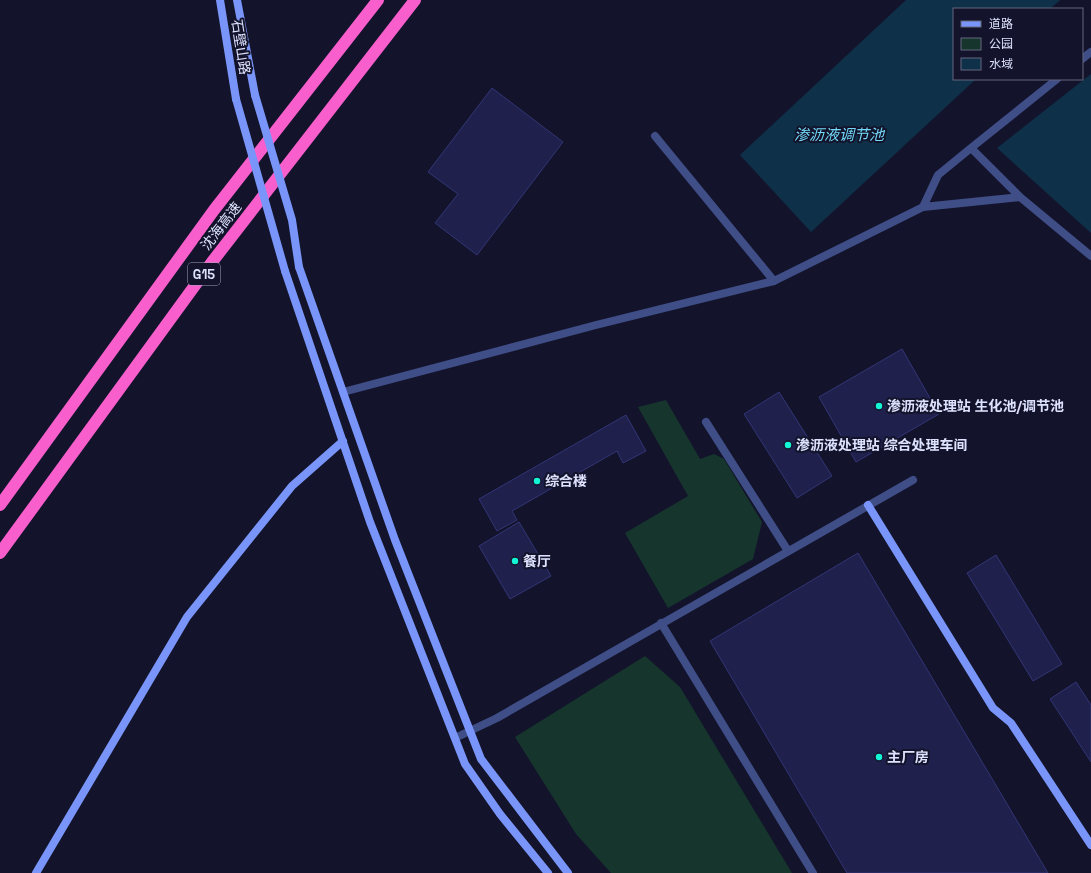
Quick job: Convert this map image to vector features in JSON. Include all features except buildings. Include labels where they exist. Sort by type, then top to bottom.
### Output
[{"type":"highway","name":"沈海高速","points":[[0,505],[214,210],[378,0]]},
{"type":"highway","name":"沈海高速","points":[[0,553],[212,262],[415,0]]},
{"type":"main road","name":"石壁山路","points":[[220,0],[236,99],[285,272],[370,522],[465,764],[500,814],[548,873]]},
{"type":"main road","points":[[237,0],[255,95],[292,220],[299,267],[395,540],[481,759],[568,873]]},
{"type":"main road","points":[[36,873],[188,617],[292,486],[343,441]]},
{"type":"main road","points":[[868,505],[993,708],[1011,723],[1091,845]]},
{"type":"street","points":[[1083,58],[1091,52]]},
{"type":"street","points":[[923,207],[938,175],[1056,80]]},
{"type":"street","points":[[655,136],[774,281]]},
{"type":"street","points":[[971,148],[1020,197],[1091,256]]},
{"type":"street","points":[[343,392],[596,325],[774,281],[923,207],[1020,197]]},
{"type":"street","points":[[706,422],[788,551]]},
{"type":"street","points":[[455,738],[471,732],[912,480]]},
{"type":"street","points":[[662,623],[813,873]]},
{"type":"green space","points":[[666,400],[700,459],[714,454],[724,459],[762,522],[753,559],[668,608],[625,533],[688,496],[638,407]]},
{"type":"green space","points":[[645,656],[680,687],[792,873],[611,873],[576,834],[515,737]]},
{"type":"water","name":"渗沥液调节池","points":[[906,0],[1060,0],[1051,8],[953,8],[953,80],[975,80],[811,232],[740,155]]},
{"type":"water","points":[[1091,74],[1091,233],[997,148]]},
{"type":"place","name":"渗沥液处理站 生化池/调节池","points":[[879,406]]},
{"type":"place","name":"渗沥液处理站 综合处理车间","points":[[788,445]]},
{"type":"place","name":"综合楼","points":[[537,481]]},
{"type":"place","name":"餐厅","points":[[515,561]]},
{"type":"place","name":"主厂房","points":[[879,757]]}]
